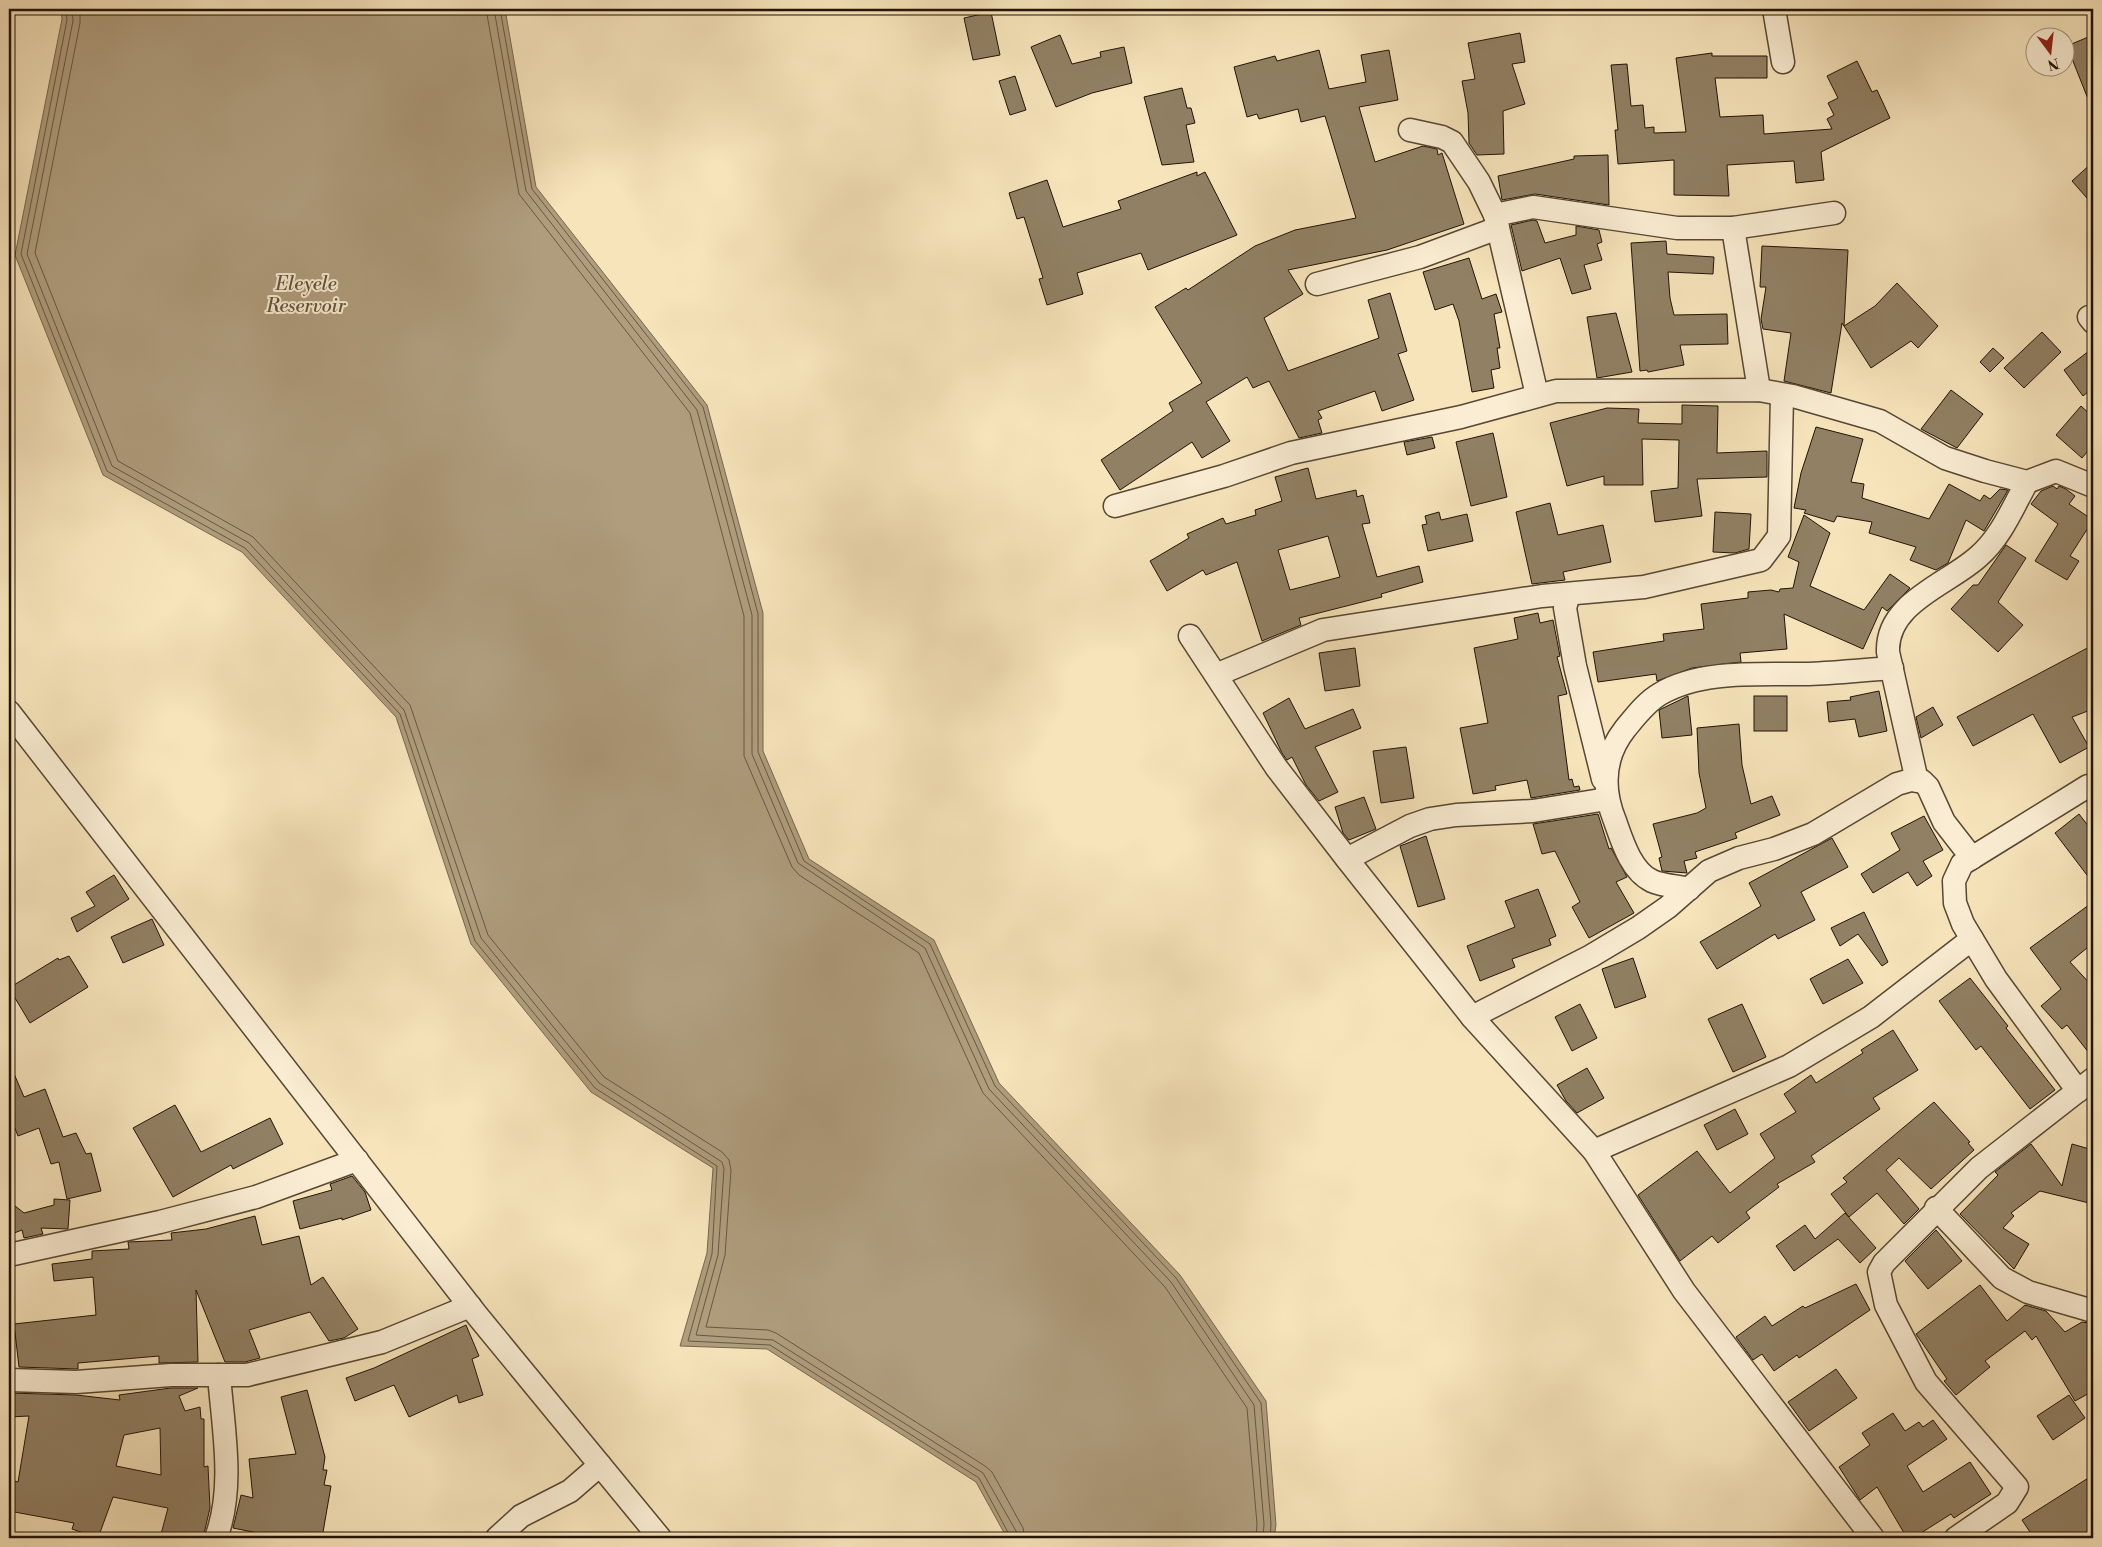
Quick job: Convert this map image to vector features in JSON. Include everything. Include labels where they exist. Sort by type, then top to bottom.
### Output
[{"type":"street","points":[[1774,9],[1783,62]]},
{"type":"street","points":[[1410,130],[1442,137],[1452,142],[1479,182],[1497,222],[1538,395]]},
{"type":"street","points":[[1317,284],[1420,257],[1533,207],[1677,228],[1732,228],[1834,213]]},
{"type":"street","points":[[1732,228],[1759,390]]},
{"type":"street","points":[[1115,506],[1224,476],[1291,453],[1461,417],[1556,391],[1759,390],[1793,396],[1880,421],[1944,458],[2028,482]]},
{"type":"street","points":[[1216,675],[1323,630],[1397,617],[1569,594],[1644,587],[1761,560],[1779,536],[1782,395]]},
{"type":"street","points":[[1917,781],[1892,668],[1888,640],[1894,626],[1907,608],[1980,556],[1996,536],[2028,482],[2056,470],[2093,486]]},
{"type":"street","points":[[1569,594],[1565,608],[1575,666],[1606,792],[1628,855],[1646,877],[1653,882],[1689,888]]},
{"type":"street","points":[[1190,636],[1276,767],[1348,859],[1472,1017],[1594,1151],[1684,1291],[1873,1538]]},
{"type":"street","points":[[1606,792],[1609,759],[1615,741],[1658,694],[1680,685],[1735,674],[1809,674],[1892,668]]},
{"type":"street","points":[[9,712],[470,1306],[660,1538]]},
{"type":"street","points":[[1472,1017],[1591,956],[1638,928],[1668,907],[1709,872],[1739,858],[1774,849],[1813,834],[1897,784],[1922,781],[1928,787],[1944,822],[1972,858]]},
{"type":"street","points":[[1956,1538],[2007,1503],[2017,1487],[1926,1382],[1886,1305],[1879,1272],[1884,1263],[1936,1208],[1979,1168],[2086,1085],[1996,979],[1972,939],[1955,903],[1954,881],[1962,864],[2092,787]]},
{"type":"street","points":[[1348,859],[1410,826],[1430,819],[1456,815],[1533,811],[1606,792]]},
{"type":"street","points":[[1594,1151],[1789,1066],[1870,1017],[1972,939]]},
{"type":"street","points":[[9,1255],[160,1222],[246,1199],[357,1160]]},
{"type":"street","points":[[1936,1208],[2002,1278],[2028,1292],[2093,1311]]},
{"type":"street","points":[[9,1380],[76,1382],[171,1375],[247,1375],[382,1342],[470,1306]]},
{"type":"street","points":[[216,1538],[225,1512],[227,1490],[219,1375]]},
{"type":"street","points":[[497,1538],[521,1516],[570,1491],[600,1465]]},
{"type":"water","name":"Eleyele Reservoir","points":[[61,9],[505,9],[536,187],[707,405],[763,613],[763,751],[809,859],[934,940],[999,1083],[1180,1275],[1266,1401],[1276,1525],[1274,1538],[1007,1538],[976,1482],[767,1349],[680,1346],[707,1253],[713,1168],[591,1092],[471,944],[396,717],[242,552],[103,475],[15,255],[62,19]]},
{"type":"building","points":[[991,12],[1000,55],[973,60],[964,18]]},
{"type":"building","points":[[1520,33],[1525,62],[1512,64],[1525,104],[1503,111],[1504,154],[1477,155],[1469,143],[1468,113],[1462,81],[1475,79],[1468,43]]},
{"type":"building","points":[[1060,35],[1072,64],[1101,57],[1100,52],[1124,47],[1132,83],[1092,93],[1056,107],[1031,47]]},
{"type":"building","points":[[2093,35],[2093,109],[2074,64],[2074,43]]},
{"type":"building","points":[[1319,50],[1329,89],[1366,82],[1361,55],[1389,50],[1398,100],[1359,107],[1375,162],[1423,146],[1437,149],[1438,155],[1442,153],[1464,224],[1387,250],[1288,270],[1303,294],[1264,318],[1288,371],[1379,338],[1368,300],[1390,293],[1407,351],[1398,354],[1414,400],[1382,411],[1375,391],[1318,411],[1322,418],[1318,420],[1322,433],[1299,438],[1269,381],[1253,388],[1247,377],[1206,402],[1230,441],[1202,458],[1192,442],[1120,490],[1101,460],[1173,411],[1169,403],[1202,383],[1155,307],[1186,288],[1188,290],[1255,246],[1295,230],[1356,218],[1325,116],[1301,122],[1298,109],[1259,119],[1257,114],[1247,117],[1234,67],[1275,56],[1277,61]]},
{"type":"building","points":[[1712,53],[1712,56],[1767,56],[1767,78],[1715,78],[1720,117],[1763,115],[1764,134],[1832,129],[1827,119],[1834,115],[1828,103],[1838,98],[1827,76],[1857,61],[1872,92],[1877,90],[1890,118],[1821,152],[1824,180],[1796,183],[1794,161],[1727,165],[1729,196],[1674,195],[1674,160],[1618,164],[1615,130],[1618,130],[1611,65],[1627,64],[1631,106],[1643,105],[1645,128],[1654,127],[1654,133],[1686,132],[1676,58]]},
{"type":"building","points":[[1015,76],[1026,110],[1010,115],[999,81]]},
{"type":"building","points":[[1182,88],[1187,108],[1191,108],[1195,123],[1186,125],[1194,162],[1162,165],[1144,97]]},
{"type":"building","points":[[1608,155],[1609,205],[1535,194],[1502,200],[1498,176],[1574,159],[1574,156]]},
{"type":"building","points":[[2093,162],[2093,205],[2072,181]]},
{"type":"building","points":[[1197,172],[1197,176],[1205,172],[1237,235],[1148,270],[1141,253],[1077,273],[1083,294],[1047,305],[1039,279],[1043,278],[1024,217],[1017,219],[1009,193],[1047,180],[1063,227],[1121,209],[1118,201]]},
{"type":"building","points":[[1533,220],[1537,221],[1545,243],[1576,235],[1576,226],[1599,230],[1602,242],[1597,244],[1602,260],[1584,265],[1591,289],[1572,294],[1560,258],[1522,271],[1511,225]]},
{"type":"building","points":[[1666,241],[1667,254],[1714,257],[1713,274],[1668,272],[1670,298],[1674,315],[1727,314],[1728,344],[1680,345],[1684,365],[1648,372],[1647,370],[1640,371],[1631,243]]},
{"type":"building","points":[[1762,246],[1848,250],[1844,326],[1875,306],[1897,283],[1938,326],[1918,348],[1911,341],[1871,368],[1842,323],[1831,393],[1784,381],[1791,333],[1763,329],[1761,319],[1766,287],[1760,287]]},
{"type":"building","points":[[1469,258],[1482,299],[1496,294],[1502,312],[1494,314],[1500,348],[1497,348],[1500,368],[1491,370],[1494,388],[1472,392],[1459,321],[1453,304],[1435,310],[1423,272]]},
{"type":"building","points":[[1616,313],[1632,372],[1597,378],[1587,317]]},
{"type":"building","points":[[2042,332],[2061,352],[2024,388],[2004,368]]},
{"type":"building","points":[[1993,348],[2004,358],[1990,372],[1980,362]]},
{"type":"building","points":[[2093,348],[2093,388],[2083,396],[2064,370]]},
{"type":"building","points":[[1951,390],[1983,414],[1957,448],[1921,429]]},
{"type":"building","points":[[1682,405],[1718,406],[1717,453],[1767,451],[1767,477],[1697,479],[1702,516],[1655,522],[1651,491],[1678,488],[1679,440],[1642,439],[1643,485],[1604,485],[1604,476],[1567,486],[1550,423],[1607,408],[1639,409],[1638,423],[1682,424]]},
{"type":"building","points":[[2081,406],[2093,417],[2093,445],[2082,458],[2056,435]]},
{"type":"building","points":[[1816,427],[1863,439],[1851,482],[1864,484],[1862,498],[1929,519],[1949,484],[1980,501],[1984,495],[1990,499],[2000,489],[2008,490],[1984,531],[1966,520],[1948,563],[1936,570],[1910,560],[1916,547],[1869,533],[1872,522],[1837,516],[1834,522],[1804,513],[1806,510],[1794,508],[1801,473]]},
{"type":"building","points":[[1493,433],[1507,497],[1471,506],[1456,442]]},
{"type":"building","points":[[1432,437],[1435,448],[1407,455],[1404,442]]},
{"type":"building","points":[[1308,468],[1316,499],[1356,490],[1357,497],[1363,495],[1370,523],[1362,524],[1377,577],[1419,566],[1423,582],[1381,594],[1382,597],[1299,618],[1301,625],[1262,641],[1237,562],[1206,575],[1203,570],[1167,591],[1150,561],[1189,538],[1187,534],[1223,518],[1226,524],[1256,515],[1255,510],[1282,501],[1275,477]],"holes":[[[1328,536],[1340,577],[1290,590],[1278,550]]]},
{"type":"building","points":[[2053,486],[2057,489],[2059,486],[2066,489],[2075,496],[2069,504],[2093,520],[2070,556],[2079,561],[2067,580],[2035,561],[2058,524],[2031,504],[2041,491]]},
{"type":"building","points":[[1550,503],[1558,535],[1603,525],[1611,562],[1563,572],[1565,580],[1532,584],[1516,512]]},
{"type":"building","points":[[1439,512],[1441,520],[1467,514],[1473,541],[1428,551],[1422,525],[1427,524],[1425,516]]},
{"type":"building","points":[[1715,512],[1751,514],[1749,549],[1735,553],[1713,552]]},
{"type":"building","points":[[1804,515],[1830,533],[1810,586],[1864,610],[1890,574],[1910,588],[1887,611],[1882,607],[1863,649],[1784,614],[1787,649],[1740,653],[1741,662],[1692,668],[1657,681],[1656,674],[1598,682],[1593,652],[1664,641],[1663,634],[1704,629],[1701,604],[1748,598],[1748,592],[1771,590],[1779,592],[1780,589],[1793,588],[1799,562],[1788,557]]},
{"type":"building","points":[[2006,545],[2026,558],[1998,602],[2023,625],[1998,652],[1951,609],[1973,585],[1978,585]]},
{"type":"building","points":[[1538,613],[1540,623],[1553,620],[1560,656],[1557,657],[1567,694],[1558,696],[1569,780],[1572,779],[1574,787],[1579,786],[1580,790],[1531,798],[1527,780],[1495,786],[1496,790],[1473,794],[1460,728],[1488,723],[1474,648],[1518,639],[1514,618]]},
{"type":"building","points":[[2093,645],[2093,709],[2072,717],[2089,747],[2060,763],[2033,714],[1973,746],[1957,717]]},
{"type":"building","points":[[1355,648],[1360,686],[1325,691],[1319,653]]},
{"type":"building","points":[[1879,691],[1887,731],[1859,737],[1855,719],[1829,722],[1827,702],[1851,700],[1850,697]]},
{"type":"building","points":[[1688,696],[1692,735],[1662,738],[1659,710]]},
{"type":"building","points":[[1754,696],[1787,696],[1787,731],[1754,731]]},
{"type":"building","points":[[1289,698],[1305,729],[1353,709],[1361,728],[1315,747],[1338,792],[1319,801],[1306,785],[1292,757],[1287,760],[1282,753],[1263,713]]},
{"type":"building","points":[[1933,707],[1943,725],[1921,738],[1916,717]]},
{"type":"building","points":[[1739,724],[1742,765],[1751,804],[1772,796],[1780,815],[1735,833],[1737,838],[1695,852],[1697,858],[1684,861],[1687,873],[1662,871],[1659,858],[1662,857],[1653,824],[1697,813],[1706,808],[1699,773],[1697,728]]},
{"type":"building","points":[[1406,747],[1414,798],[1381,803],[1373,751]]},
{"type":"building","points":[[1364,797],[1376,829],[1349,840],[1343,833],[1335,807]]},
{"type":"building","points":[[1598,814],[1609,849],[1611,848],[1627,877],[1616,882],[1634,913],[1589,938],[1572,907],[1580,902],[1555,851],[1542,854],[1533,824]]},
{"type":"building","points":[[2079,814],[2093,832],[2093,883],[2055,833]]},
{"type":"building","points":[[1924,816],[1943,850],[1923,861],[1932,876],[1917,886],[1908,872],[1873,893],[1861,874],[1900,850],[1891,833]]},
{"type":"building","points":[[1426,836],[1445,899],[1418,907],[1400,846]]},
{"type":"building","points":[[1832,838],[1848,867],[1801,892],[1815,920],[1778,939],[1775,934],[1717,969],[1700,942],[1761,906],[1749,883]]},
{"type":"building","points":[[114,875],[129,899],[77,932],[71,918],[95,906],[86,892]]},
{"type":"building","points":[[1538,889],[1556,936],[1549,939],[1551,945],[1512,959],[1515,967],[1480,981],[1467,946],[1515,927],[1505,901]]},
{"type":"building","points":[[2093,902],[2093,943],[2070,962],[2093,987],[2093,1058],[2067,1025],[2062,1029],[2041,1006],[2061,989],[2030,948]]},
{"type":"building","points":[[1864,912],[1888,962],[1882,966],[1858,934],[1840,946],[1831,928]]},
{"type":"building","points":[[152,919],[164,945],[123,963],[111,937]]},
{"type":"building","points":[[69,956],[88,987],[30,1023],[9,988],[58,958],[59,960]]},
{"type":"building","points":[[1633,958],[1646,997],[1615,1008],[1602,969]]},
{"type":"building","points":[[1848,959],[1863,983],[1823,1004],[1810,979]]},
{"type":"building","points":[[1970,978],[2008,1026],[2006,1028],[2055,1090],[2030,1109],[1981,1046],[1976,1050],[1939,1001]]},
{"type":"building","points":[[1580,1004],[1597,1038],[1572,1051],[1555,1017]]},
{"type":"building","points":[[1742,1004],[1766,1057],[1733,1072],[1708,1019]]},
{"type":"building","points":[[1893,1030],[1918,1070],[1873,1098],[1880,1109],[1811,1156],[1815,1162],[1777,1184],[1779,1187],[1746,1212],[1750,1218],[1718,1243],[1712,1236],[1680,1261],[1638,1195],[1697,1151],[1730,1193],[1775,1158],[1760,1134],[1796,1112],[1784,1094],[1811,1075],[1816,1083],[1863,1053],[1861,1050]]},
{"type":"building","points":[[9,1062],[24,1097],[45,1089],[63,1137],[76,1133],[86,1154],[91,1153],[101,1191],[67,1199],[59,1162],[51,1164],[39,1128],[18,1136],[9,1113]]},
{"type":"building","points":[[1587,1068],[1604,1098],[1577,1113],[1566,1101],[1557,1085]]},
{"type":"building","points":[[1934,1102],[1970,1142],[1968,1143],[1974,1150],[1931,1189],[1899,1158],[1886,1170],[1919,1209],[1904,1224],[1877,1193],[1849,1217],[1831,1194],[1847,1182],[1843,1178]]},
{"type":"building","points":[[175,1105],[201,1152],[270,1118],[283,1144],[233,1169],[231,1165],[173,1197],[133,1128]]},
{"type":"building","points":[[1735,1109],[1748,1134],[1717,1150],[1704,1125]]},
{"type":"building","points":[[2031,1144],[2062,1186],[2072,1144],[2093,1150],[2093,1187],[2089,1203],[2040,1191],[2011,1213],[2014,1216],[2003,1228],[2029,1244],[2014,1269],[1960,1214],[1998,1175],[1995,1172]]},
{"type":"building","points":[[352,1176],[365,1192],[371,1210],[342,1220],[342,1218],[300,1229],[293,1201],[332,1190],[330,1184]]},
{"type":"building","points":[[54,1199],[70,1200],[68,1229],[41,1228],[43,1234],[24,1238],[22,1230],[9,1235],[9,1201],[24,1213],[54,1205]]},
{"type":"building","points":[[1845,1213],[1876,1248],[1860,1263],[1838,1239],[1794,1271],[1776,1246],[1805,1225],[1815,1239]]},
{"type":"building","points":[[255,1216],[262,1245],[299,1236],[311,1285],[323,1277],[358,1329],[344,1338],[329,1341],[310,1312],[249,1330],[260,1358],[245,1362],[225,1362],[196,1290],[198,1362],[159,1363],[159,1356],[78,1363],[78,1369],[19,1367],[14,1324],[96,1315],[93,1277],[54,1281],[52,1264],[92,1259],[92,1251],[129,1249],[128,1242],[172,1240],[171,1233],[206,1229]]},
{"type":"building","points":[[1936,1230],[1962,1261],[1928,1289],[1905,1261]]},
{"type":"building","points":[[1856,1284],[1870,1310],[1799,1358],[1797,1355],[1774,1371],[1762,1354],[1753,1360],[1736,1337],[1765,1316],[1772,1326],[1803,1306],[1805,1308]]},
{"type":"building","points":[[1980,1285],[2007,1321],[2025,1305],[2046,1311],[2065,1332],[2082,1322],[2089,1323],[2093,1331],[2093,1391],[2075,1401],[2036,1336],[2032,1340],[2025,1331],[1985,1361],[1990,1367],[1956,1395],[1944,1381],[1947,1379],[1916,1334]]},
{"type":"building","points":[[466,1325],[479,1356],[472,1359],[483,1395],[459,1403],[457,1395],[409,1417],[394,1385],[355,1401],[346,1378],[374,1368]]},
{"type":"building","points":[[1836,1369],[1857,1398],[1809,1431],[1788,1402]]},
{"type":"building","points":[[171,1388],[198,1388],[179,1396],[185,1411],[200,1407],[201,1419],[204,1419],[204,1467],[208,1466],[210,1508],[203,1538],[160,1538],[168,1508],[113,1497],[98,1538],[72,1529],[74,1523],[9,1511],[14,1481],[18,1482],[29,1416],[9,1417],[9,1393],[76,1395],[120,1400],[119,1395]],"holes":[[[160,1428],[161,1475],[116,1466],[124,1435]]]},
{"type":"building","points":[[307,1390],[325,1457],[323,1470],[327,1470],[324,1485],[331,1486],[322,1538],[282,1538],[233,1528],[241,1495],[253,1498],[249,1459],[296,1454],[281,1397]]},
{"type":"building","points":[[2069,1395],[2085,1418],[2053,1440],[2037,1416]]},
{"type":"building","points":[[1893,1413],[1905,1431],[1919,1422],[1923,1427],[1933,1420],[1947,1439],[1907,1466],[1923,1492],[1970,1462],[1991,1494],[1954,1518],[1951,1514],[1913,1538],[1907,1538],[1877,1487],[1860,1500],[1839,1467],[1870,1445],[1862,1433]]},
{"type":"building","points":[[2093,1475],[2093,1538],[2034,1538],[2022,1520]]}]
